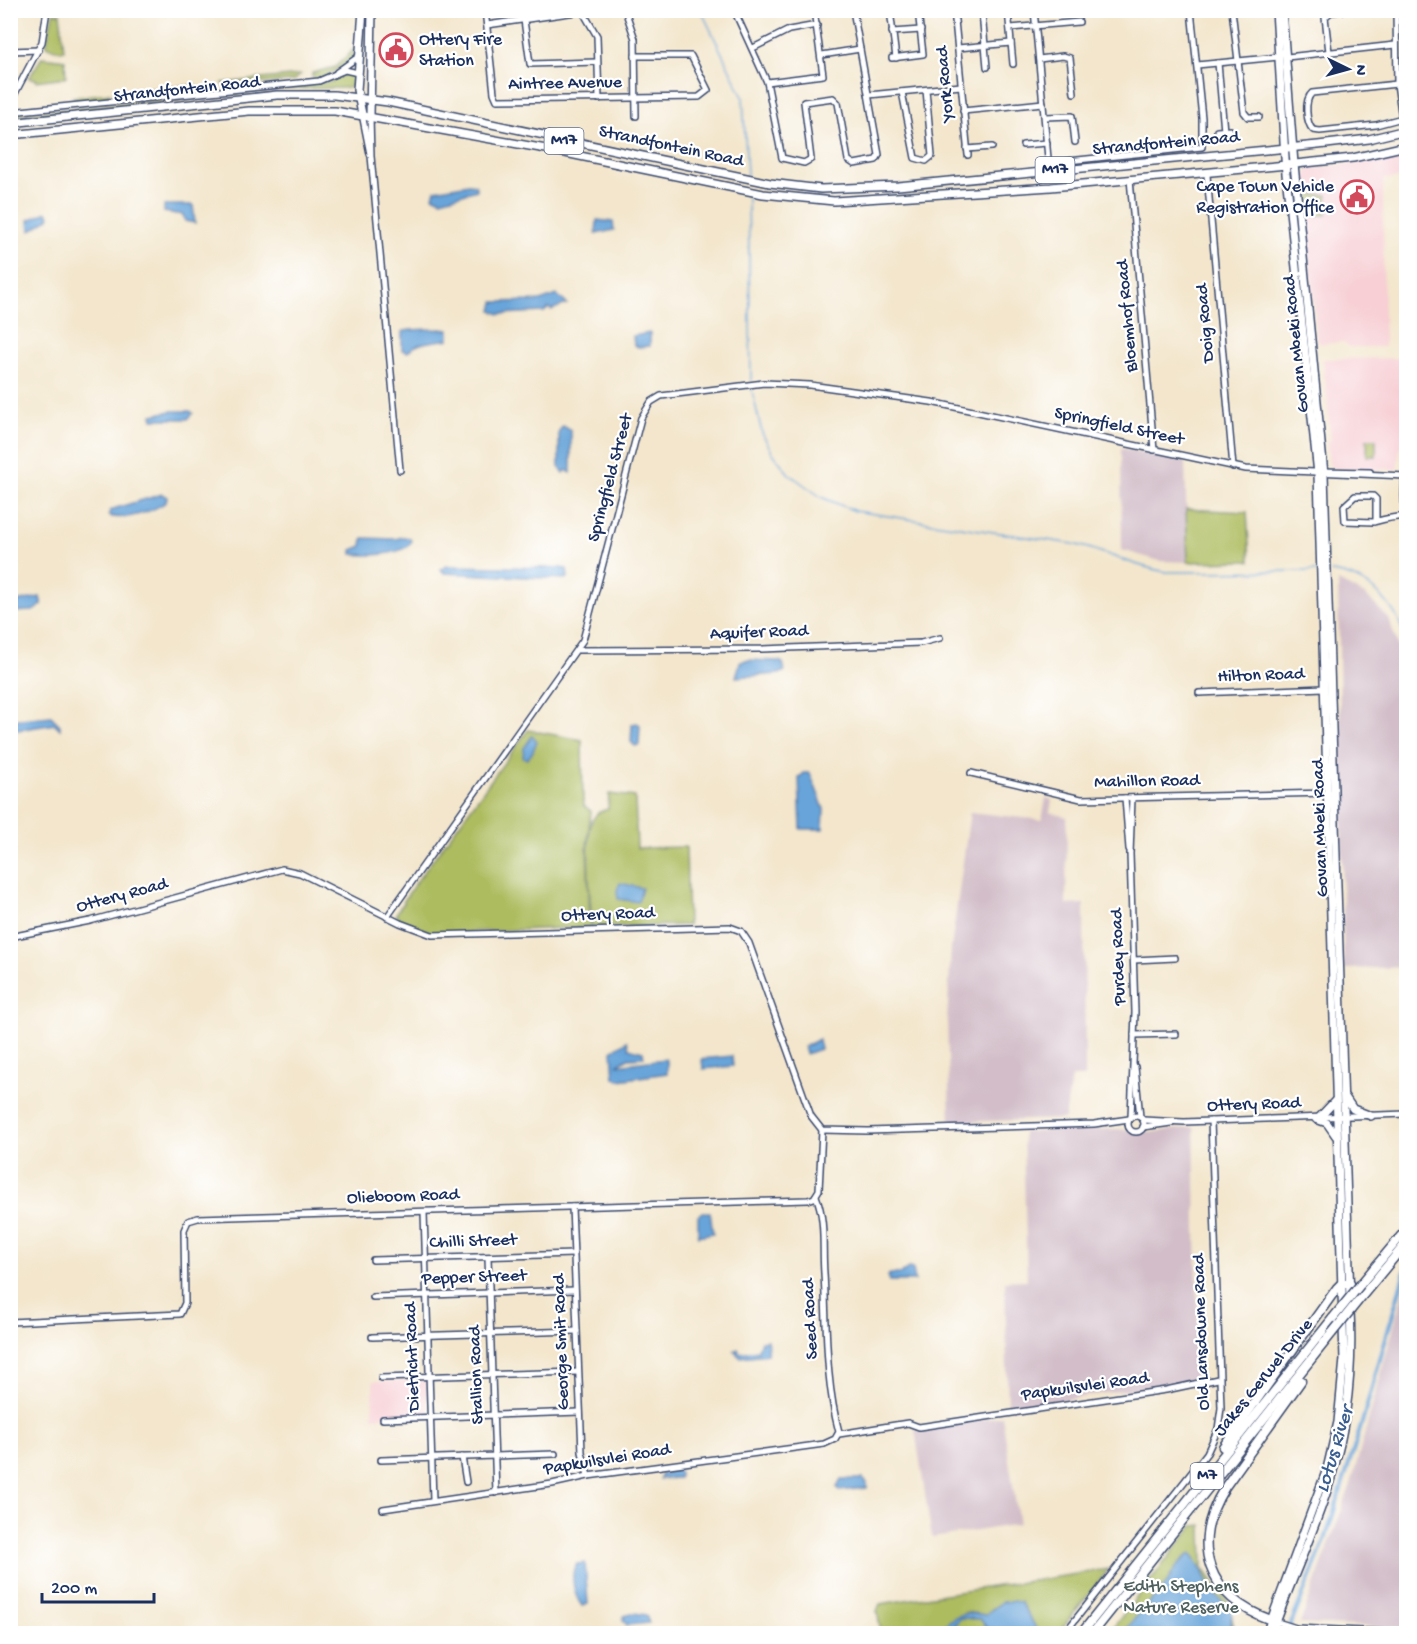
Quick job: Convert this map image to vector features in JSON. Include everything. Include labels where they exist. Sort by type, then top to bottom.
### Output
[{"type":"highway","name":"Jakes Gerwel Drive","points":[[1082,1634],[1333,1318],[1407,1230]]},
{"type":"highway","name":"Jakes Gerwel Drive","points":[[1092,1634],[1358,1300],[1407,1243]]},
{"type":"highway","points":[[1182,1507],[1264,1389],[1346,1284]]},
{"type":"highway","points":[[1273,1621],[1252,1613],[1223,1591],[1213,1575],[1208,1559],[1207,1530],[1215,1504],[1225,1487],[1330,1335]]},
{"type":"main road","points":[[363,10],[357,97],[366,115]]},
{"type":"main road","points":[[366,115],[369,99],[372,10]]},
{"type":"main road","name":"Govan Mbeki Road","points":[[1276,10],[1283,57]]},
{"type":"main road","name":"Govan Mbeki Road","points":[[1282,10],[1288,147],[1319,472],[1324,565],[1324,688],[1331,793],[1336,1118],[1346,1284]]},
{"type":"main road","name":"Strandfontein Road","points":[[10,123],[277,95],[357,97],[740,177],[811,188],[872,188],[1288,147]]},
{"type":"main road","name":"Strandfontein Road","points":[[10,135],[260,110],[314,109],[366,115],[754,192],[796,199],[858,201],[1290,164]]},
{"type":"main road","name":"M17","points":[[1288,147],[1369,139],[1407,130]]},
{"type":"main road","name":"M17","points":[[1290,164],[1353,158],[1407,146]]},
{"type":"main road","name":"Govan Mbeki Road","points":[[1266,1634],[1273,1621],[1323,1480],[1336,1428],[1344,1359],[1345,1118],[1324,574]]},
{"type":"main road","points":[[1344,1094],[1353,1109],[1371,1116]]},
{"type":"main road","points":[[1336,1099],[1317,1119],[1329,1125],[1337,1139]]},
{"type":"main road","name":"Govan Mbeki Road","points":[[1272,1634],[1273,1621]]},
{"type":"street","points":[[10,104],[39,50],[47,10]]},
{"type":"street","points":[[485,10],[487,25],[524,20],[547,13],[590,10]]},
{"type":"street","points":[[625,10],[633,28],[636,116]]},
{"type":"street","points":[[767,82],[822,76],[825,72],[814,10]]},
{"type":"street","points":[[734,11],[767,82],[782,158],[804,163],[811,159],[804,102],[833,98],[837,103],[850,164],[878,159],[853,10]]},
{"type":"street","points":[[890,10],[894,58],[923,54],[918,10]]},
{"type":"street","name":"York Road","points":[[954,10],[967,152],[992,147]]},
{"type":"street","points":[[1008,10],[1013,64]]},
{"type":"street","points":[[1034,10],[1048,158]]},
{"type":"street","points":[[1068,161],[1198,149],[1203,145],[1191,10]]},
{"type":"street","points":[[1232,10],[1244,112],[1248,117],[1259,117]]},
{"type":"street","points":[[1329,52],[1325,17],[1331,12],[1347,10]]},
{"type":"street","points":[[1396,10],[1397,84],[1404,118],[1366,126],[1315,131],[1309,126],[1307,99],[1312,93],[1397,84]]},
{"type":"street","points":[[583,12],[597,36],[599,99]]},
{"type":"street","points":[[987,12],[982,13],[987,67]]},
{"type":"street","points":[[524,20],[530,64],[597,62]]},
{"type":"street","points":[[1010,28],[1079,22]]},
{"type":"street","name":"Aintree Avenue","points":[[487,25],[494,93],[497,100],[699,97],[706,93],[708,88],[691,56],[635,56]]},
{"type":"street","points":[[753,48],[789,30],[817,25]]},
{"type":"street","points":[[892,32],[921,30]]},
{"type":"street","points":[[958,48],[1011,43]]},
{"type":"street","points":[[1197,65],[1395,45]]},
{"type":"street","points":[[822,56],[860,49]]},
{"type":"street","points":[[10,51],[39,50]]},
{"type":"street","name":"Strandfontein Road","points":[[334,76],[358,57]]},
{"type":"street","points":[[1039,59],[1068,57],[1074,93]]},
{"type":"street","points":[[1218,63],[1224,131]]},
{"type":"street","name":"Strandfontein Road","points":[[10,112],[319,81],[348,70],[358,73]]},
{"type":"street","points":[[869,95],[961,86]]},
{"type":"street","points":[[902,92],[915,158],[926,161],[932,156],[926,90]]},
{"type":"street","points":[[963,111],[1043,103]]},
{"type":"street","points":[[366,115],[400,470]]},
{"type":"street","points":[[1045,117],[1072,116],[1076,142]]},
{"type":"street","points":[[1023,145],[1047,143]]},
{"type":"street","name":"Doig Road","points":[[1207,176],[1233,467]]},
{"type":"street","name":"Bloemhof Road","points":[[1130,179],[1154,450]]},
{"type":"street","name":"Springfield Street","points":[[387,916],[578,650],[591,618],[645,410],[661,396],[757,384],[803,384],[931,402],[1233,467],[1406,476]]},
{"type":"street","points":[[1407,450],[1407,531]]},
{"type":"street","points":[[1376,521],[1375,497],[1357,496],[1344,506],[1345,521],[1376,521],[1406,517]]},
{"type":"street","name":"Aquifer Road","points":[[578,650],[785,648],[921,643],[940,638]]},
{"type":"street","name":"Hilton Road","points":[[1199,693],[1324,688]]},
{"type":"street","name":"Mahillon Road","points":[[971,773],[1074,798],[1331,793]]},
{"type":"street","name":"Purdey Road","points":[[1125,798],[1130,854],[1134,960],[1134,1060],[1130,1129]]},
{"type":"street","name":"Purdey Road","points":[[1130,854],[1132,798]]},
{"type":"street","name":"Ottery Road","points":[[10,937],[90,921],[282,869],[300,873],[417,931],[437,935],[720,926],[738,929],[749,943],[811,1116],[822,1130]]},
{"type":"street","points":[[1134,960],[1175,958]]},
{"type":"street","points":[[1134,1035],[1176,1034]]},
{"type":"street","name":"Purdey Road","points":[[1134,1060],[1143,1127]]},
{"type":"street","name":"Ottery Road","points":[[1130,1129],[1137,1131],[1143,1127],[1173,1122],[1317,1119],[1407,1114]]},
{"type":"street","points":[[816,1196],[820,1187],[819,1144],[822,1130],[1094,1124],[1130,1118]]},
{"type":"street","name":"Ottery Road","points":[[1130,1118],[1173,1122]]},
{"type":"street","name":"Old Lansdowne Road","points":[[1064,1634],[1208,1453],[1220,1422],[1210,1121]]},
{"type":"street","points":[[1094,1124],[1130,1129]]},
{"type":"street","name":"Olieboom Road","points":[[10,1322],[180,1314],[185,1303],[184,1230],[193,1219],[797,1201],[816,1196]]},
{"type":"street","name":"Seed Road","points":[[816,1196],[821,1212],[824,1246],[825,1312],[831,1402],[837,1436]]},
{"type":"street","name":"George Smit Road","points":[[572,1207],[580,1412],[583,1460],[588,1476]]},
{"type":"street","name":"Dietricht Road","points":[[424,1212],[433,1500]]},
{"type":"street","name":"Chilli Street","points":[[373,1260],[574,1254]]},
{"type":"street","name":"Stallion Road","points":[[488,1257],[496,1493]]},
{"type":"street","name":"Pepper Street","points":[[373,1297],[575,1290]]},
{"type":"street","points":[[372,1337],[577,1331]]},
{"type":"street","points":[[381,1378],[578,1372]]},
{"type":"street","name":"Papkuilsvlei Road","points":[[383,1509],[433,1500],[496,1493],[588,1476],[824,1444],[837,1436],[908,1423],[919,1427],[1174,1389],[1218,1379]]},
{"type":"street","points":[[383,1419],[580,1412]]},
{"type":"street","points":[[381,1460],[555,1454]]},
{"type":"street","points":[[462,1457],[466,1482]]},
{"type":"street","points":[[1273,1621],[1290,1627],[1407,1633]]},
{"type":"shaded area","points":[[1406,153],[1406,178],[1383,179],[1384,347],[1350,347],[1343,342],[1321,344],[1317,340],[1303,178],[1310,169],[1392,159]]},
{"type":"shaded area","points":[[1406,358],[1406,438],[1400,448],[1397,469],[1334,469],[1329,464],[1327,442],[1331,440],[1323,359]]},
{"type":"shaded area","points":[[1121,448],[1185,462],[1188,562],[1160,561],[1122,550]]},
{"type":"shaded area","points":[[1338,581],[1365,595],[1389,619],[1403,661],[1406,967],[1344,969]]},
{"type":"shaded area","points":[[1046,798],[1052,800],[1050,812],[1067,817],[1066,905],[1084,904],[1085,1077],[1071,1077],[1065,1119],[950,1122],[947,1021],[951,949],[970,812],[1042,820]]},
{"type":"shaded area","points":[[1194,1127],[1199,1378],[1008,1409],[1005,1281],[1027,1280],[1023,1132],[1116,1129],[1154,1132]]},
{"type":"shaded area","points":[[1406,1282],[1406,1628],[1300,1624],[1351,1484]]},
{"type":"shaded area","points":[[426,1380],[428,1415],[373,1417],[373,1381]]},
{"type":"shaded area","points":[[1002,1416],[1019,1524],[932,1538],[915,1430]]},
{"type":"green space","points":[[53,13],[60,13],[64,50],[61,51],[46,46]]},
{"type":"green space","points":[[354,49],[354,56],[340,68],[323,77],[312,77],[312,73],[335,67]]},
{"type":"green space","points":[[42,57],[65,60],[66,77],[36,81],[36,79],[29,78]]},
{"type":"green space","points":[[344,74],[353,76],[353,85],[349,88],[280,89],[11,118],[10,115],[331,82]]},
{"type":"green space","points":[[300,75],[294,81],[225,86],[223,83]]},
{"type":"green space","points":[[195,85],[194,89],[189,92],[120,98],[117,95],[117,92]]},
{"type":"green space","points":[[110,93],[108,100],[79,102],[73,97]]},
{"type":"green space","points":[[1306,195],[1327,195],[1327,215],[1306,215]]},
{"type":"green space","points":[[1367,439],[1376,439],[1376,456],[1367,456]]},
{"type":"green space","points":[[1186,509],[1247,512],[1250,561],[1188,562]]},
{"type":"green space","points":[[528,730],[582,740],[583,801],[584,806],[591,811],[587,846],[590,927],[443,933],[430,932],[398,918],[396,914],[412,888]]},
{"type":"green space","points":[[609,794],[635,797],[637,848],[686,847],[688,925],[592,927],[588,854],[590,827],[596,815],[608,809]]},
{"type":"green space","name":"Edith Stephens Nature Reserve","points":[[1202,1525],[1203,1568],[1229,1603],[1235,1633],[1108,1634],[1193,1526]]},
{"type":"green space","points":[[1109,1569],[1058,1633],[1036,1633],[1033,1622],[1020,1602],[1010,1602],[993,1608],[985,1615],[966,1612],[938,1633],[881,1633],[877,1611],[880,1604]]},
{"type":"green space","points":[[960,1618],[981,1619],[991,1633],[947,1634]]},
{"type":"water","points":[[475,185],[477,190],[441,200],[433,196],[435,190]]},
{"type":"water","points":[[193,205],[195,223],[185,221],[183,215],[164,212],[164,206]]},
{"type":"water","points":[[47,212],[50,216],[48,219],[30,231],[29,220]]},
{"type":"water","points":[[597,220],[613,222],[614,230],[596,234]]},
{"type":"water","points":[[557,295],[567,304],[551,310],[549,308],[544,312],[500,314],[492,311],[494,302],[540,301]]},
{"type":"water","points":[[449,330],[449,339],[422,344],[408,352],[402,350],[402,332]]},
{"type":"water","points":[[650,333],[650,346],[634,345],[633,336]]},
{"type":"water","points":[[171,411],[193,413],[188,419],[153,419],[152,415]]},
{"type":"water","points":[[563,426],[570,430],[571,434],[571,473],[566,470],[564,473],[559,467],[559,431]]},
{"type":"water","points":[[162,494],[167,497],[166,502],[153,509],[138,515],[109,516],[110,511],[116,508]]},
{"type":"water","points":[[363,538],[410,538],[411,542],[400,550],[375,555],[352,554],[352,550],[362,546]]},
{"type":"water","points":[[447,566],[560,568],[567,569],[568,578],[444,573],[441,569]]},
{"type":"water","points":[[40,597],[42,605],[33,611],[11,612],[11,603]]},
{"type":"water","points":[[746,660],[779,661],[783,663],[785,671],[779,674],[736,677],[740,662]]},
{"type":"water","points":[[51,716],[60,725],[60,729],[55,724],[11,731],[11,720]]},
{"type":"water","points":[[632,724],[640,725],[639,745],[635,746],[631,742]]},
{"type":"water","points":[[532,736],[537,741],[527,759],[523,757],[524,748]]},
{"type":"water","points":[[804,773],[810,773],[824,809],[823,829],[801,829],[799,778]]},
{"type":"water","points":[[620,883],[642,888],[638,902],[618,899],[617,890]]},
{"type":"water","points":[[819,1039],[820,1049],[806,1054],[804,1047]]},
{"type":"water","points":[[627,1041],[629,1048],[643,1052],[644,1057],[628,1058],[617,1065],[665,1059],[667,1073],[619,1080],[614,1078],[612,1051]]},
{"type":"water","points":[[732,1056],[733,1066],[703,1069],[702,1059]]},
{"type":"water","points":[[703,1212],[710,1212],[713,1233],[698,1236],[698,1216]]},
{"type":"water","points":[[909,1268],[913,1269],[915,1281],[890,1281],[888,1276],[890,1274],[901,1274]]},
{"type":"water","points":[[768,1340],[767,1354],[740,1357],[734,1351],[738,1349],[740,1353],[758,1350],[761,1341]]},
{"type":"water","points":[[679,1471],[679,1478],[660,1479],[661,1474]]},
{"type":"water","points":[[841,1479],[863,1479],[867,1483],[867,1488],[839,1491],[837,1487]]},
{"type":"water","name":"Edith Stephens Nature Reserve","points":[[1191,1554],[1215,1595],[1232,1609],[1231,1624],[1238,1633],[1124,1633],[1165,1585],[1174,1570]]},
{"type":"water","points":[[585,1563],[588,1604],[582,1606],[575,1591],[573,1573],[577,1564]]},
{"type":"water","points":[[1002,1602],[1020,1602],[1035,1626],[1036,1633],[991,1633],[981,1619],[960,1618],[947,1633],[938,1633],[953,1618],[964,1614],[985,1615]]},
{"type":"water","points":[[634,1613],[646,1615],[649,1623],[627,1625],[623,1620],[624,1616]]},
{"type":"waterway","points":[[701,10],[743,97],[747,175]]},
{"type":"waterway","points":[[748,195],[751,381]]},
{"type":"waterway","points":[[751,386],[762,433],[772,452],[789,474],[821,497],[855,511],[1073,544],[1167,572],[1318,571]]},
{"type":"waterway","points":[[1331,572],[1358,580],[1380,595],[1396,616],[1406,642]]},
{"type":"waterway","name":"Lotus River","points":[[1287,1634],[1325,1540],[1361,1426],[1405,1271]]},
{"type":"place","name":"Ottery Fire Station","points":[[396,50]]},
{"type":"place","name":"Cape Town Vehicle Registration Office","points":[[1357,197]]}]
